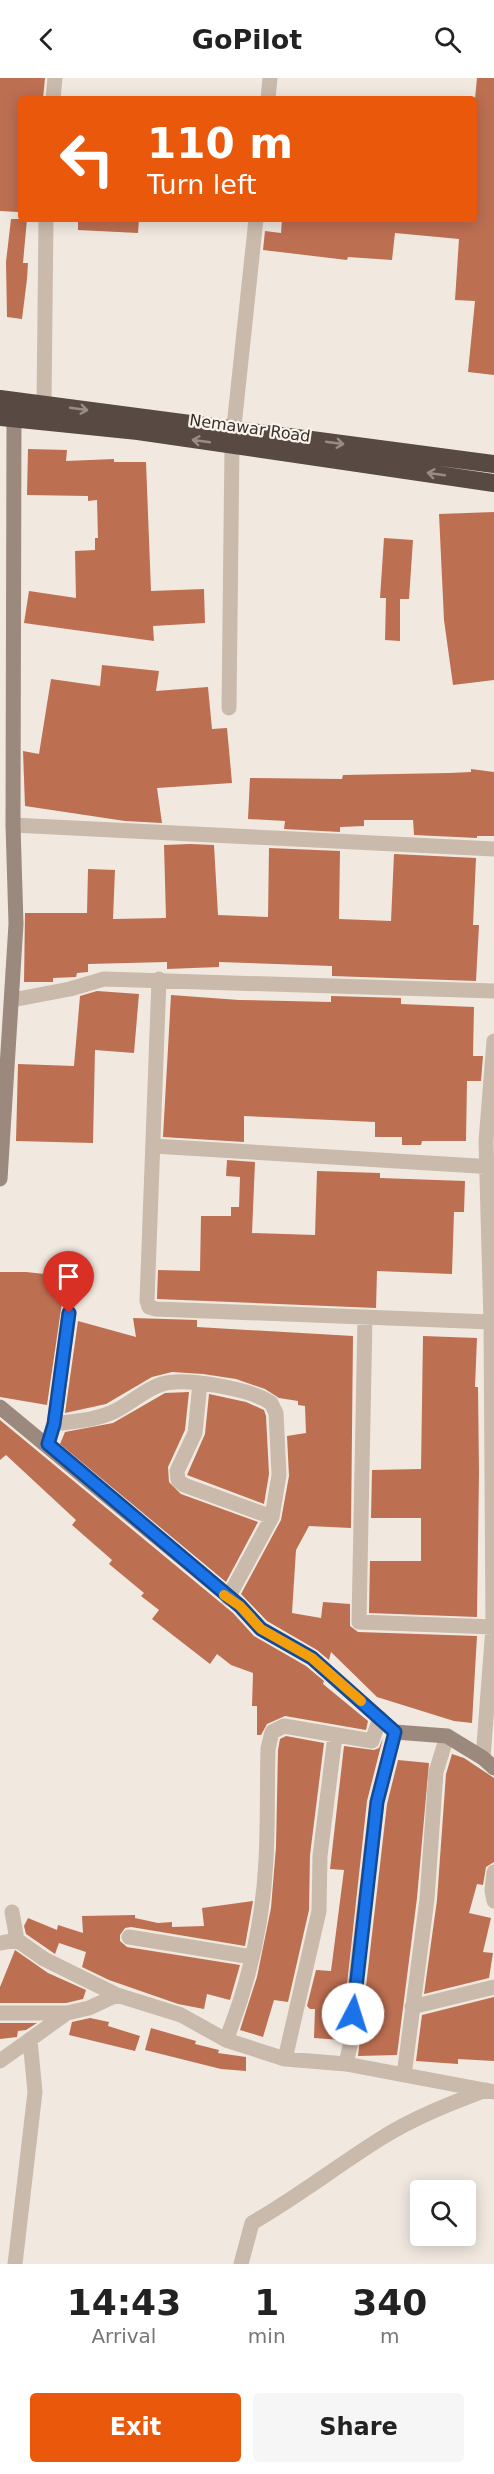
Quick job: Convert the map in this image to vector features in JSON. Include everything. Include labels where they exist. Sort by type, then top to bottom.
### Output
[{"type":"highway","name":"Nemawar Road","points":[[0,399],[494,483]]},
{"type":"highway","name":"Nemawar Road","points":[[7,418],[138,432],[233,437],[494,464]]},
{"type":"street","points":[[52,96],[55,78]]},
{"type":"street","points":[[268,96],[270,78]]},
{"type":"street","points":[[44,405],[46,222]]},
{"type":"street","points":[[229,708],[233,437],[256,222]]},
{"type":"street","points":[[0,1179],[16,924],[7,418]]},
{"type":"street","points":[[13,825],[494,849]]},
{"type":"street","points":[[12,1000],[70,989],[104,979],[494,991]]},
{"type":"street","points":[[159,979],[147,1301],[149,1307],[492,1322]]},
{"type":"street","points":[[489,1763],[494,1627],[491,1167],[486,1141],[494,1041]]},
{"type":"street","points":[[153,1146],[491,1167]]},
{"type":"street","points":[[48,1444],[54,1424],[69,1313]]},
{"type":"street","points":[[365,1317],[359,1622],[494,1627]]},
{"type":"street","points":[[54,1424],[96,1418],[115,1411],[161,1384],[200,1383],[267,1400],[274,1407],[279,1475],[272,1517],[228,1598]]},
{"type":"street","points":[[200,1383],[195,1433],[177,1471],[178,1479],[184,1485],[272,1517]]},
{"type":"street","points":[[0,1407],[48,1444],[240,1606],[261,1629],[312,1658],[395,1732],[447,1736],[489,1763]]},
{"type":"street","points":[[226,2040],[242,2000],[252,1957],[266,1860],[268,1749],[272,1732],[284,1726],[335,1736],[372,1740],[380,1719]]},
{"type":"street","points":[[346,2064],[353,2032],[354,1996],[377,1802],[395,1732]]},
{"type":"street","points":[[285,2059],[319,1911],[320,1856],[335,1736]]},
{"type":"street","points":[[404,2075],[427,1899],[436,1772],[447,1736]]},
{"type":"street","points":[[494,1872],[492,1890],[494,1901]]},
{"type":"street","points":[[12,1912],[17,1940],[44,1959],[117,1995],[181,2015],[226,2040],[285,2059],[346,2064],[490,2091]]},
{"type":"street","points":[[129,1937],[252,1957]]},
{"type":"street","points":[[0,1943],[17,1940]]},
{"type":"street","points":[[412,2007],[494,1987]]},
{"type":"street","points":[[0,2013],[67,2013],[89,2008],[117,1995]]},
{"type":"street","points":[[0,2061],[67,2013]]},
{"type":"street","points":[[15,2264],[35,2092],[30,2040]]},
{"type":"street","points":[[241,2264],[252,2223],[303,2193],[381,2138],[435,2109],[490,2091]]},
{"type":"building","points":[[0,78],[45,78],[43,96],[18,96],[18,212],[0,211]]},
{"type":"building","points":[[477,78],[494,78],[494,375],[468,372],[475,301],[455,300],[459,239],[395,233],[392,260],[348,257],[347,260],[263,250],[265,231],[281,233],[282,222],[477,222]]},
{"type":"building","points":[[11,219],[27,222],[23,263],[28,263],[22,319],[7,317],[6,262]]},
{"type":"building","points":[[78,222],[139,222],[138,233],[78,230]]},
{"type":"building","points":[[28,449],[67,450],[66,461],[114,459],[114,462],[146,462],[151,591],[204,589],[205,623],[153,626],[154,641],[24,623],[29,591],[76,598],[75,551],[95,550],[95,538],[98,538],[97,500],[88,501],[88,496],[27,495]]},
{"type":"building","points":[[494,512],[494,680],[453,685],[444,620],[439,514]]},
{"type":"building","points":[[384,538],[413,540],[409,599],[400,599],[400,641],[385,640],[386,598],[380,598]]},
{"type":"building","points":[[102,665],[159,671],[156,691],[208,687],[212,729],[227,728],[232,783],[157,788],[162,823],[125,821],[25,806],[23,751],[39,754],[51,679],[100,686]]},
{"type":"building","points":[[471,769],[494,772],[494,836],[477,836],[477,838],[414,835],[413,820],[364,820],[364,826],[340,827],[340,832],[284,829],[285,821],[248,819],[250,778],[342,779],[343,775],[471,772]]},
{"type":"building","points":[[164,845],[214,845],[218,915],[268,917],[269,848],[340,851],[339,919],[391,921],[394,854],[476,858],[473,925],[479,925],[476,981],[332,976],[332,966],[219,962],[219,967],[167,969],[167,962],[88,964],[88,972],[77,973],[76,977],[53,978],[53,982],[24,982],[25,913],[87,913],[88,869],[115,870],[113,919],[166,918]]},
{"type":"building","points":[[97,991],[139,994],[134,1053],[95,1050],[93,1143],[16,1141],[18,1064],[74,1066],[80,996]]},
{"type":"building","points":[[171,995],[239,1000],[331,1002],[331,996],[401,998],[401,1004],[474,1007],[473,1056],[483,1056],[481,1081],[467,1081],[466,1141],[422,1141],[421,1145],[402,1145],[402,1137],[375,1137],[375,1122],[244,1116],[244,1142],[163,1137]]},
{"type":"building","points":[[227,1160],[255,1162],[252,1233],[315,1235],[317,1171],[380,1173],[380,1178],[465,1181],[464,1212],[454,1212],[452,1274],[377,1271],[376,1308],[157,1299],[158,1270],[200,1271],[201,1216],[231,1216],[231,1207],[239,1207],[240,1177],[226,1176]]},
{"type":"building","points":[[0,1272],[26,1272],[91,1279],[90,1291],[64,1289],[47,1405],[0,1397]]},
{"type":"building","points":[[133,1318],[197,1320],[197,1327],[353,1336],[351,1528],[309,1526],[296,1550],[292,1613],[321,1618],[323,1602],[350,1604],[350,1626],[358,1632],[477,1636],[472,1723],[454,1721],[377,1697],[331,1652],[329,1660],[317,1650],[267,1621],[241,1594],[281,1520],[289,1476],[287,1436],[306,1433],[305,1406],[298,1405],[298,1401],[279,1398],[265,1389],[236,1379],[172,1372],[152,1377],[106,1404],[65,1413],[78,1321],[136,1337]]},
{"type":"building","points":[[423,1336],[477,1338],[475,1387],[478,1387],[479,1472],[477,1617],[369,1613],[370,1561],[421,1561],[421,1518],[371,1518],[372,1470],[421,1469]]},
{"type":"building","points":[[189,1392],[185,1430],[168,1467],[169,1482],[181,1494],[258,1522],[226,1582],[60,1444],[65,1432],[113,1423],[165,1393]]},
{"type":"building","points":[[209,1394],[246,1402],[264,1410],[269,1474],[264,1504],[187,1475],[205,1434]]},
{"type":"building","points":[[0,1420],[233,1613],[254,1636],[306,1666],[324,1681],[323,1684],[368,1721],[366,1730],[285,1716],[267,1724],[261,1735],[257,1735],[257,1706],[252,1706],[253,1673],[231,1665],[217,1654],[210,1664],[152,1619],[159,1610],[141,1596],[144,1593],[109,1564],[112,1560],[72,1525],[76,1520],[6,1455],[0,1460]]},
{"type":"building","points":[[286,1736],[324,1743],[310,1855],[309,1910],[288,2002],[274,2000],[263,2037],[240,2030],[257,1977],[271,1908],[276,1847],[278,1750],[280,1739]]},
{"type":"building","points":[[383,1738],[367,1801],[341,2040],[314,2038],[315,2009],[307,2006],[316,1970],[331,1971],[344,1870],[330,1869],[344,1746],[374,1750],[379,1748]]},
{"type":"building","points":[[452,1754],[464,1758],[494,1778],[494,1862],[486,1867],[483,1885],[477,1884],[469,1913],[491,1918],[483,1952],[493,1953],[489,1978],[424,1994],[437,1900],[446,1774]]},
{"type":"building","points":[[398,1760],[429,1763],[417,1898],[397,2055],[358,2056],[387,1804]]},
{"type":"building","points":[[253,1901],[245,1946],[131,1927],[125,1928],[120,1935],[120,1941],[127,1947],[240,1965],[230,2000],[207,1994],[204,2009],[178,2004],[109,1980],[82,1967],[86,1952],[59,1943],[55,1954],[26,1934],[24,1926],[28,1918],[57,1930],[58,1925],[83,1933],[82,1916],[135,1915],[135,1918],[158,1923],[172,1922],[172,1927],[204,1926],[202,1908]]},
{"type":"building","points":[[15,1950],[48,1973],[86,1990],[83,1999],[66,2003],[0,2003],[0,1987]]},
{"type":"building","points":[[494,1997],[494,2061],[458,2059],[458,2064],[416,2061],[422,2015]]},
{"type":"building","points":[[90,2018],[109,2022],[108,2026],[140,2036],[135,2051],[69,2035],[72,2022]]},
{"type":"building","points":[[0,2023],[37,2023],[26,2030],[18,2031],[17,2037],[0,2039]]},
{"type":"building","points":[[151,2028],[196,2041],[195,2044],[219,2050],[218,2053],[246,2057],[246,2071],[221,2069],[145,2050]]},
{"type":"slow traffic","points":[[224,1595],[240,1606],[261,1629],[312,1658],[361,1701]]},
{"type":"route","points":[[69,1313],[54,1424],[48,1444],[240,1606],[261,1629],[312,1658],[395,1732],[377,1802],[353,2014]]}]
